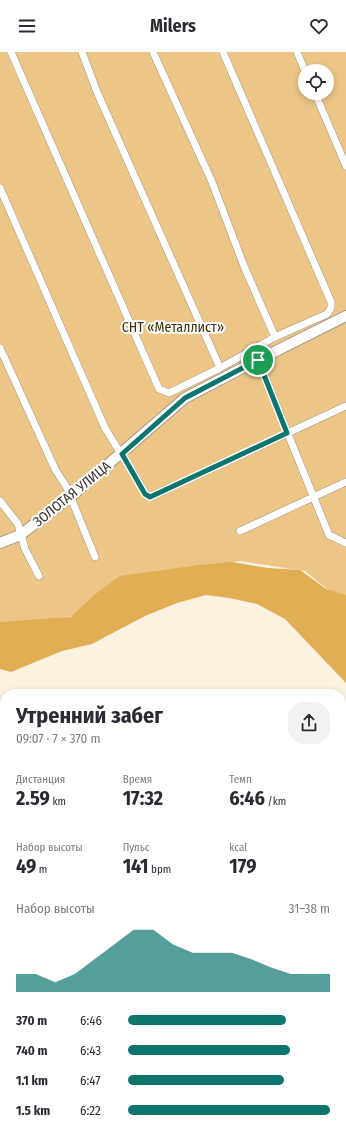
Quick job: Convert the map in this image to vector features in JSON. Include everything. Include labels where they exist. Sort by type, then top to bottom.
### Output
[{"type":"street","points":[[11,52],[160,389],[169,393],[220,368],[273,338],[328,314],[331,308],[331,302],[223,52]]},
{"type":"street","points":[[82,52],[97,92],[220,368]]},
{"type":"street","points":[[153,52],[212,182],[273,338],[275,351]]},
{"type":"street","points":[[297,52],[302,64]]},
{"type":"street","points":[[318,100],[346,166]]},
{"type":"street","points":[[0,188],[110,439],[122,454],[145,494],[150,497],[346,406]]},
{"type":"street","name":"ЗОЛОТАЯ УЛИЦА","points":[[0,543],[20,535],[70,497],[122,454],[185,398],[346,316]]},
{"type":"street","points":[[0,348],[55,469],[67,488],[94,557]]},
{"type":"street","points":[[258,360],[329,535],[346,543]]},
{"type":"street","points":[[240,532],[346,482]]},
{"type":"street","points":[[0,501],[18,524],[24,548],[39,576]]},
{"type":"green space","name":"СНТ «Металлист»","points":[[0,52],[346,52],[346,601],[339,599],[305,571],[240,561],[118,584],[83,613],[44,624],[0,628]]},
{"type":"shaded area","points":[[232,562],[268,568],[300,570],[326,589],[346,595],[346,683],[285,619],[257,604],[206,595],[177,603],[145,616],[92,644],[62,651],[11,672],[0,669],[0,622],[71,617],[94,595],[120,576]]},
{"type":"route","points":[[258,360],[287,433],[150,497],[147,496],[122,454],[185,398],[258,360]]}]
